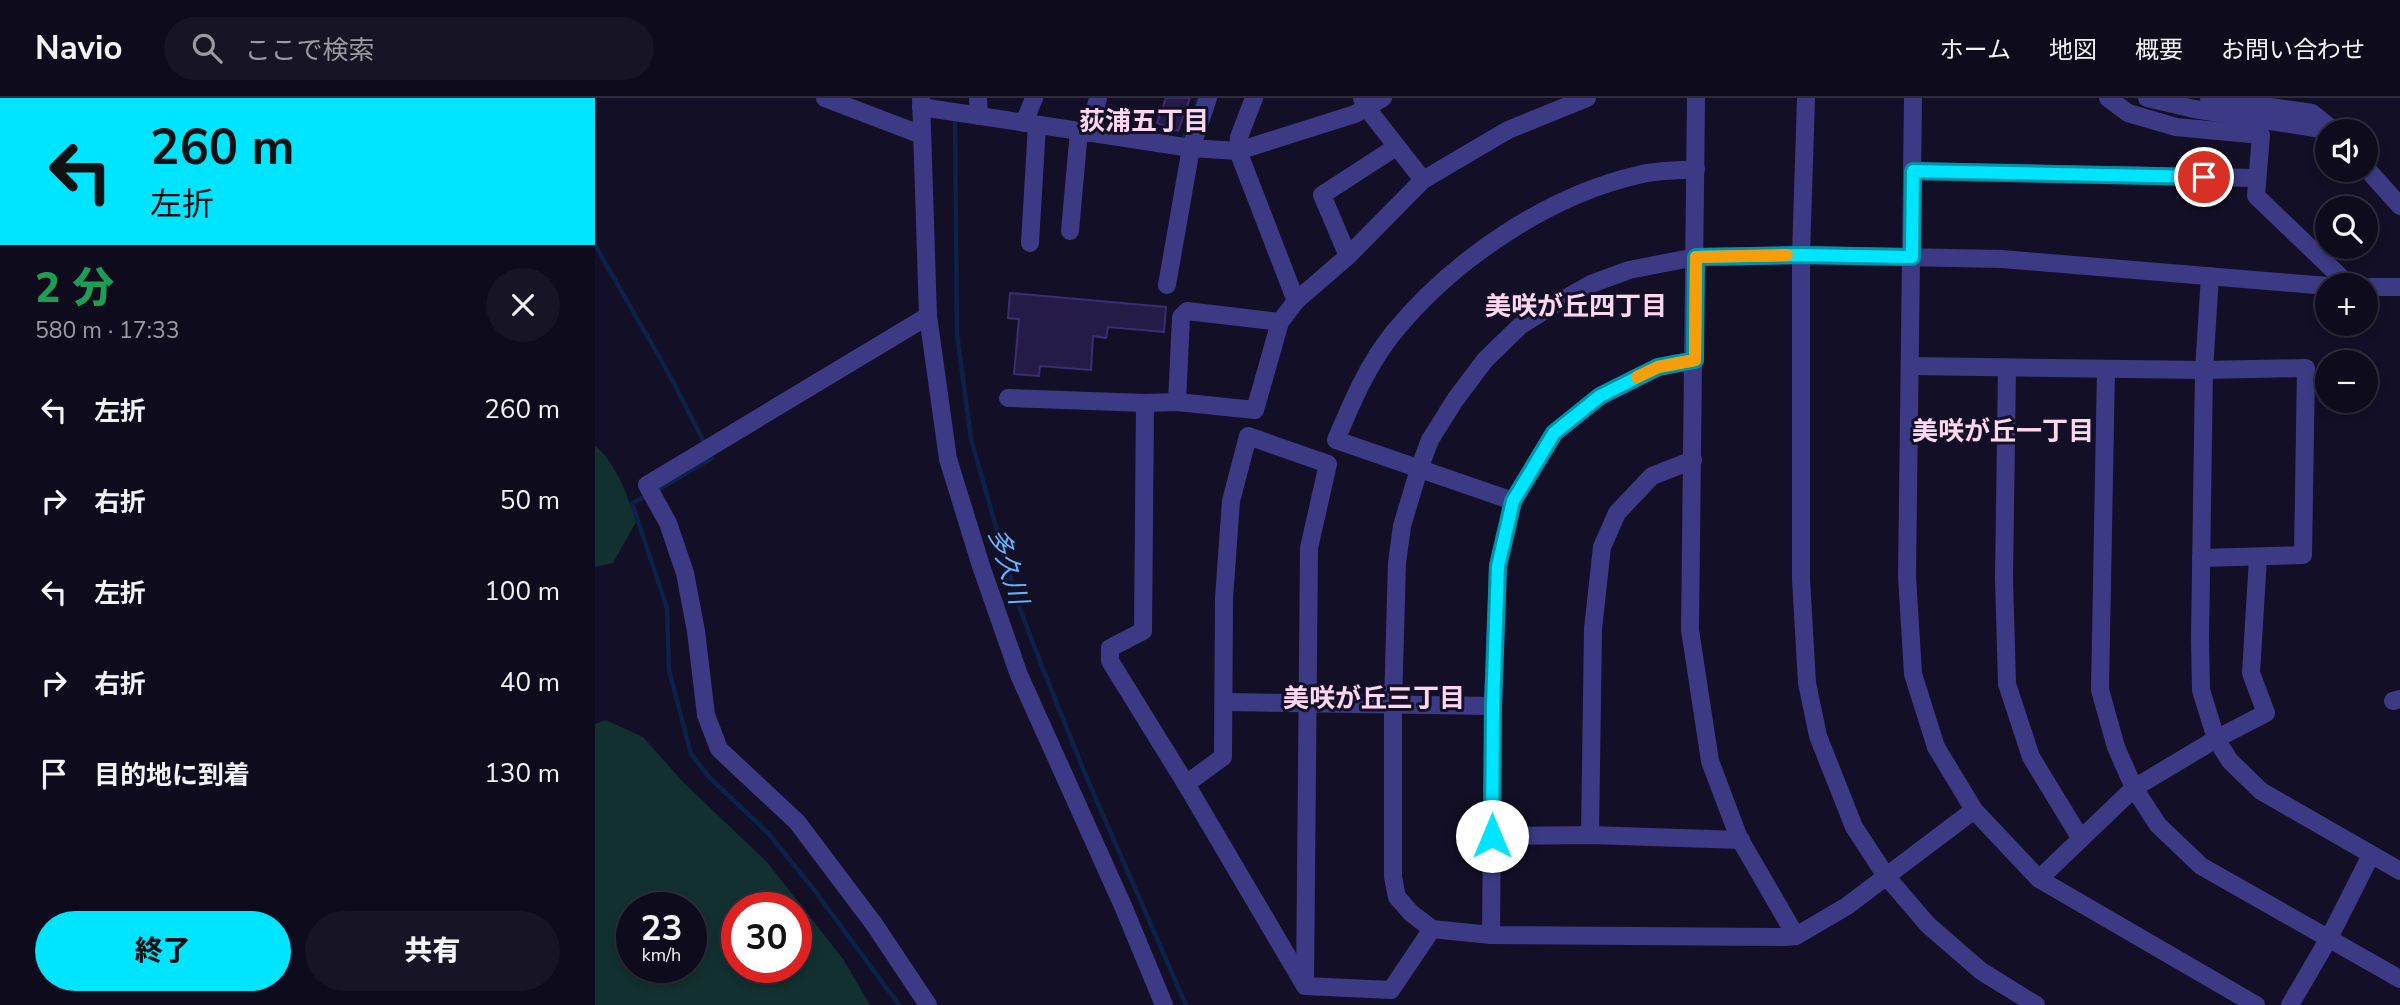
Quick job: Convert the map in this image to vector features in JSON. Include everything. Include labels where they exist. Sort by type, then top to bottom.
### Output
[{"type":"street","points":[[825,98],[922,135]]},
{"type":"street","points":[[1030,243],[1031,124],[1034,98]]},
{"type":"street","points":[[1070,231],[1084,132],[1098,98]]},
{"type":"street","points":[[1167,285],[1191,148],[1208,98]]},
{"type":"street","points":[[1254,98],[1239,137],[1238,151],[1296,301]]},
{"type":"street","points":[[1164,1005],[1019,675],[948,459],[929,316],[921,102],[978,107],[1031,124],[1191,148],[1238,151],[1355,114],[1364,102],[1383,98]]},
{"type":"street","points":[[1696,98],[1690,629],[1710,761],[1741,840],[1796,936]]},
{"type":"street","points":[[1806,98],[1801,255],[1801,579],[1807,683],[1818,736],[1854,827],[1887,876],[1927,925],[1981,971],[2036,1005]]},
{"type":"street","points":[[1913,98],[1907,576],[1913,674],[1936,747],[1974,810],[2039,879],[2256,1005]]},
{"type":"street","points":[[2108,98],[2129,113],[2176,127],[2261,135],[2256,195],[2337,273]]},
{"type":"street","points":[[2147,98],[2193,109],[2315,127]]},
{"type":"street","points":[[2209,98],[2312,113],[2319,119]]},
{"type":"street","points":[[1008,398],[1177,402],[1255,410],[1280,322],[1296,301],[1349,256],[1423,180],[1508,130],[1575,100]]},
{"type":"street","points":[[1364,102],[1423,180]]},
{"type":"street","points":[[1349,256],[1322,195],[1397,147]]},
{"type":"street","points":[[1513,501],[1336,440],[1359,384],[1402,324],[1435,288],[1478,251],[1582,191],[1640,174],[1696,169]]},
{"type":"street","points":[[1913,171],[2257,178]]},
{"type":"street","points":[[2378,182],[2400,206]]},
{"type":"street","points":[[1974,810],[1847,906],[1796,936],[1491,935],[1432,929],[1411,914],[1397,897],[1393,877],[1393,704],[1397,563],[1402,526],[1419,469],[1430,440],[1454,400],[1485,360],[1520,326],[1591,284],[1629,270],[1696,257],[1801,255],[2002,259],[2315,285]]},
{"type":"street","points":[[2210,276],[2204,370],[2201,690],[2216,739],[2230,761],[2260,791],[2400,871]]},
{"type":"street","points":[[2378,287],[2400,286]]},
{"type":"street","points":[[1177,402],[1181,317],[1187,311],[1280,322]]},
{"type":"street","points":[[928,1005],[874,924],[797,822],[719,749],[706,715],[696,631],[685,573],[668,523],[650,492],[707,449],[929,316]]},
{"type":"street","points":[[1491,935],[1493,706],[1498,566],[1513,501],[1554,433],[1600,396],[1658,367],[1695,360]]},
{"type":"street","points":[[1910,366],[2204,370],[2305,368],[2303,555],[2201,558]]},
{"type":"street","points":[[2007,368],[2004,579],[2007,684],[2031,757],[2081,839]]},
{"type":"street","points":[[2106,369],[2100,690],[2116,747],[2134,788],[2158,825],[2201,866],[2400,979]]},
{"type":"street","points":[[1145,403],[1143,631],[1111,648],[1109,661],[1187,784],[1305,986]]},
{"type":"street","points":[[1187,784],[1223,757],[1224,598],[1231,501],[1248,436],[1328,464],[1308,548],[1305,986]]},
{"type":"street","points":[[1590,835],[1593,629],[1602,547],[1616,513],[1652,476],[1693,460]]},
{"type":"street","points":[[2039,879],[2134,788],[2266,713],[2251,673],[2258,558]]},
{"type":"street","points":[[1225,702],[1493,706]]},
{"type":"street","points":[[1492,836],[1590,835],[1741,840]]},
{"type":"street","points":[[2290,1005],[2329,938],[2371,855]]},
{"type":"street","points":[[1305,986],[1391,989],[1432,929]]},
{"type":"green space","points":[[595,445],[615,471],[636,522],[613,563],[595,567]]},
{"type":"green space","points":[[606,720],[643,737],[684,783],[767,862],[791,892],[721,892],[721,983],[812,983],[812,919],[843,959],[870,1005],[595,1005],[595,724]]},
{"type":"building","points":[[1166,98],[1190,98],[1178,131],[1157,123]]},
{"type":"building","points":[[1010,293],[1166,307],[1164,332],[1108,327],[1106,338],[1093,336],[1091,370],[1040,366],[1039,376],[1014,374],[1019,319],[1008,318]]},
{"type":"waterway","points":[[1184,138],[1199,98]]},
{"type":"waterway","name":"多久川","points":[[955,116],[957,334],[971,439],[1017,601],[1086,776],[1186,1005]]},
{"type":"waterway","points":[[595,245],[669,374],[705,444]]},
{"type":"waterway","points":[[656,491],[712,458],[709,452]]},
{"type":"waterway","points":[[649,495],[632,503],[667,608],[669,670],[691,754],[709,777],[768,833],[815,891],[899,1005]]},
{"type":"slow traffic","points":[[1637,377],[1658,367],[1695,360],[1696,257],[1787,255]]},
{"type":"district","name":"荻浦五丁目","points":[[1144,121]]},
{"type":"district","name":"美咲が丘四丁目","points":[[1576,306]]},
{"type":"district","name":"美咲が丘一丁目","points":[[2003,431]]},
{"type":"district","name":"美咲が丘三丁目","points":[[1374,698]]},
{"type":"route","points":[[1492,836],[1498,566],[1513,501],[1554,433],[1600,396],[1658,367],[1695,360],[1696,257],[1912,257],[1913,171],[2204,177]]}]
